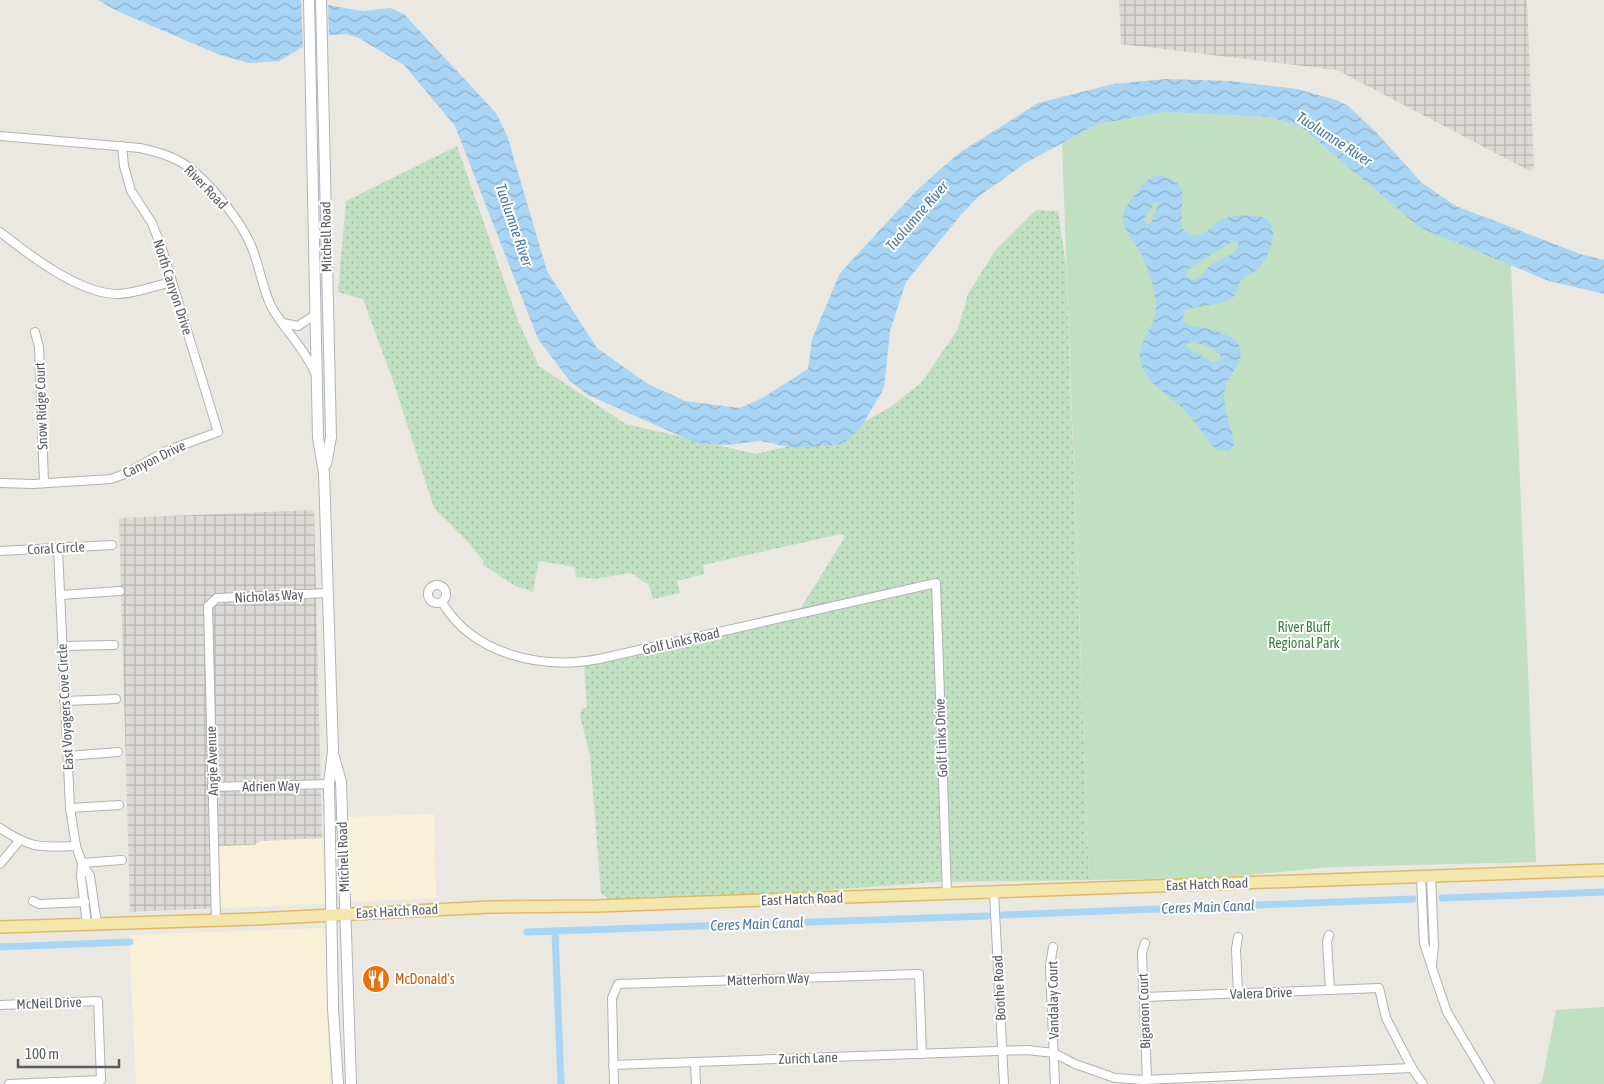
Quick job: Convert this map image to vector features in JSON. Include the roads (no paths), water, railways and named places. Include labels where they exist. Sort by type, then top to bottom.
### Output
[{"type":"main road","name":"Mitchell Road","points":[[309,0],[318,437],[324,473],[333,751],[329,784],[351,1084]]},
{"type":"main road","name":"Mitchell Road","points":[[320,0],[330,437],[324,473]]},
{"type":"main road","name":"Mitchell Road","points":[[333,751],[341,782],[339,914],[333,1008],[338,1084]]},
{"type":"main road","name":"East Hatch Road","points":[[0,927],[1604,870]]},
{"type":"street","name":"River Road","points":[[0,136],[122,146],[160,152],[181,162],[195,172],[235,218],[249,241],[266,295],[283,323],[309,359],[317,378]]},
{"type":"street","name":"North Canyon Drive","points":[[122,146],[124,166],[131,191],[152,223],[218,432]]},
{"type":"street","points":[[0,232],[86,288],[104,293],[118,294],[172,282]]},
{"type":"street","points":[[283,323],[298,326],[316,314]]},
{"type":"street","name":"Snow Ridge Court","points":[[35,332],[39,347],[44,482]]},
{"type":"street","name":"Canyon Drive","points":[[0,483],[111,479],[127,473],[166,451],[218,432]]},
{"type":"street","name":"Coral Circle","points":[[0,551],[112,545]]},
{"type":"street","name":"East Voyagers Cove Circle","points":[[58,549],[70,808],[76,846],[82,863],[90,876],[92,924]]},
{"type":"street","name":"Golf Links Road","points":[[442,602],[463,627],[497,648],[533,660],[572,663],[599,659],[936,583]]},
{"type":"street","name":"Golf Links Drive","points":[[936,583],[947,894]]},
{"type":"street","points":[[60,595],[120,591]]},
{"type":"street","name":"Nicholas Way","points":[[211,602],[217,598],[328,593]]},
{"type":"street","name":"Angie Avenue","points":[[211,602],[207,609],[216,920]]},
{"type":"street","points":[[62,646],[114,645]]},
{"type":"street","points":[[64,701],[116,699]]},
{"type":"street","points":[[68,756],[118,752]]},
{"type":"street","name":"Adrien Way","points":[[212,787],[329,784]]},
{"type":"street","points":[[70,808],[119,805]]},
{"type":"street","points":[[0,828],[19,841],[38,848],[76,846]]},
{"type":"street","points":[[0,864],[19,841]]},
{"type":"street","points":[[82,863],[122,860]]},
{"type":"street","name":"East Voyagers Cove Circle","points":[[82,863],[81,877],[85,902],[92,924]]},
{"type":"street","points":[[1426,877],[1424,943],[1447,1012],[1490,1084]]},
{"type":"street","name":"Boothe Road","points":[[994,892],[1004,1084]]},
{"type":"street","points":[[33,902],[39,904],[85,902]]},
{"type":"street","points":[[1329,935],[1327,942],[1330,990]]},
{"type":"street","points":[[1238,937],[1236,949],[1238,994]]},
{"type":"street","name":"Bigaroon Court","points":[[1145,943],[1142,953],[1147,1080]]},
{"type":"street","name":"Vandalay Court","points":[[1053,947],[1050,966],[1055,1084]]},
{"type":"street","name":"Matterhorn Way","points":[[613,1065],[612,998],[618,984],[919,974],[922,1054]]},
{"type":"street","name":"Valera Drive","points":[[1144,997],[1379,988],[1386,1018],[1412,1068]]},
{"type":"street","name":"McNeil Drive","points":[[0,1005],[98,1001],[101,1080],[9,1084]]},
{"type":"street","name":"Zurich Lane","points":[[613,1065],[1003,1051],[1054,1053]]},
{"type":"street","points":[[1054,1053],[1075,1064],[1115,1078],[1147,1080],[1412,1068],[1423,1084]]},
{"type":"street","points":[[695,1062],[696,1084]]},
{"type":"street","points":[[613,1065],[614,1084]]},
{"type":"street","points":[[1252,1075],[1253,1084]]},
{"type":"water","name":"Tuolumne River","points":[[98,0],[298,0],[363,11],[390,8],[404,14],[496,113],[507,135],[547,271],[597,348],[648,384],[685,401],[740,408],[764,397],[808,369],[812,339],[840,273],[918,189],[959,153],[1038,103],[1113,84],[1166,79],[1230,81],[1297,89],[1336,100],[1347,105],[1375,131],[1422,183],[1456,206],[1580,254],[1604,260],[1604,294],[1549,281],[1420,228],[1301,127],[1270,117],[1163,112],[1098,124],[1027,162],[979,196],[960,216],[906,282],[890,331],[884,388],[861,427],[844,444],[794,448],[761,441],[727,445],[696,443],[588,395],[569,380],[538,339],[455,126],[404,65],[359,38],[346,34],[321,36],[279,61],[249,63],[220,55],[117,11]]},
{"type":"water","points":[[1159,175],[1170,179],[1177,183],[1181,189],[1182,228],[1190,235],[1203,234],[1219,221],[1233,216],[1261,217],[1268,220],[1272,225],[1272,240],[1267,256],[1257,270],[1240,281],[1232,298],[1223,302],[1184,311],[1183,322],[1232,338],[1238,344],[1241,351],[1239,361],[1228,381],[1224,395],[1234,445],[1229,451],[1216,450],[1178,404],[1148,378],[1141,365],[1141,349],[1153,321],[1156,301],[1147,268],[1140,251],[1124,227],[1123,216],[1126,207],[1141,187],[1148,179]],"holes":[[[1155,202],[1159,203],[1151,223],[1145,225],[1144,219]],[[1234,241],[1239,245],[1235,252],[1215,262],[1194,280],[1186,276],[1188,269]],[[1194,342],[1213,349],[1221,356],[1220,360],[1213,362],[1186,347],[1187,343]]]},
{"type":"waterway","name":"Ceres Main Canal","points":[[1442,898],[1604,892]]},
{"type":"waterway","name":"Ceres Main Canal","points":[[1003,915],[1413,899]]},
{"type":"waterway","name":"Ceres Main Canal","points":[[527,932],[987,916]]},
{"type":"waterway","points":[[555,931],[561,1084]]},
{"type":"waterway","points":[[0,947],[130,942]]},
{"type":"place","name":"McDonald's","points":[[376,979]]},
{"type":"park label","name":"River Bluff Regional Park","points":[[1304,636]]}]
